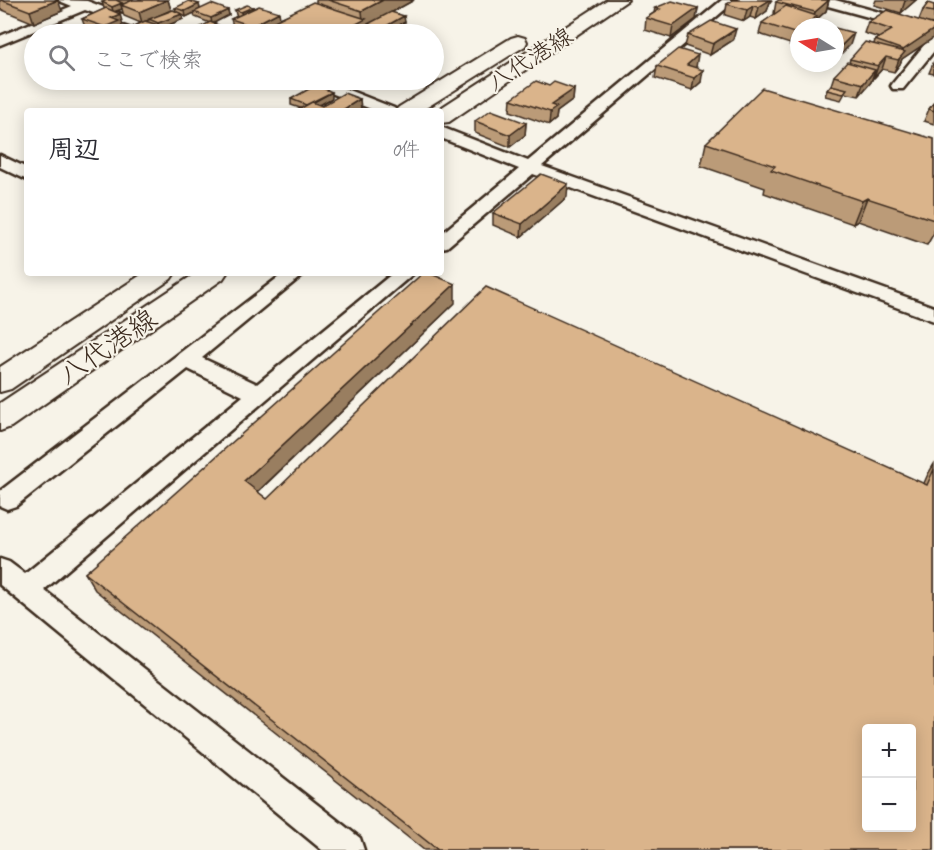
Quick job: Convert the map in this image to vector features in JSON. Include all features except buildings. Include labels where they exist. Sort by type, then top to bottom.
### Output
[{"type":"main road","name":"八代港線","points":[[444,115],[619,0]]},
{"type":"main road","name":"八代港線","points":[[444,88],[536,31]]},
{"type":"main road","name":"八代港線","points":[[411,108],[440,90]]},
{"type":"main road","name":"八代港線","points":[[0,381],[158,276]]},
{"type":"main road","name":"八代港線","points":[[0,419],[209,276]]},
{"type":"street","points":[[63,0],[135,24]]},
{"type":"street","points":[[41,24],[99,0]]},
{"type":"street","points":[[444,238],[730,0]]},
{"type":"street","points":[[821,0],[934,31]]},
{"type":"street","points":[[0,41],[24,31]]},
{"type":"street","points":[[898,86],[934,42]]},
{"type":"street","points":[[336,90],[381,108]]},
{"type":"street","points":[[444,133],[531,168],[934,314]]},
{"type":"street","points":[[0,160],[24,173]]},
{"type":"street","points":[[7,499],[292,276]]},
{"type":"street","points":[[26,590],[401,276]]},
{"type":"street","points":[[186,359],[260,395]]},
{"type":"street","points":[[0,570],[348,850]]}]
